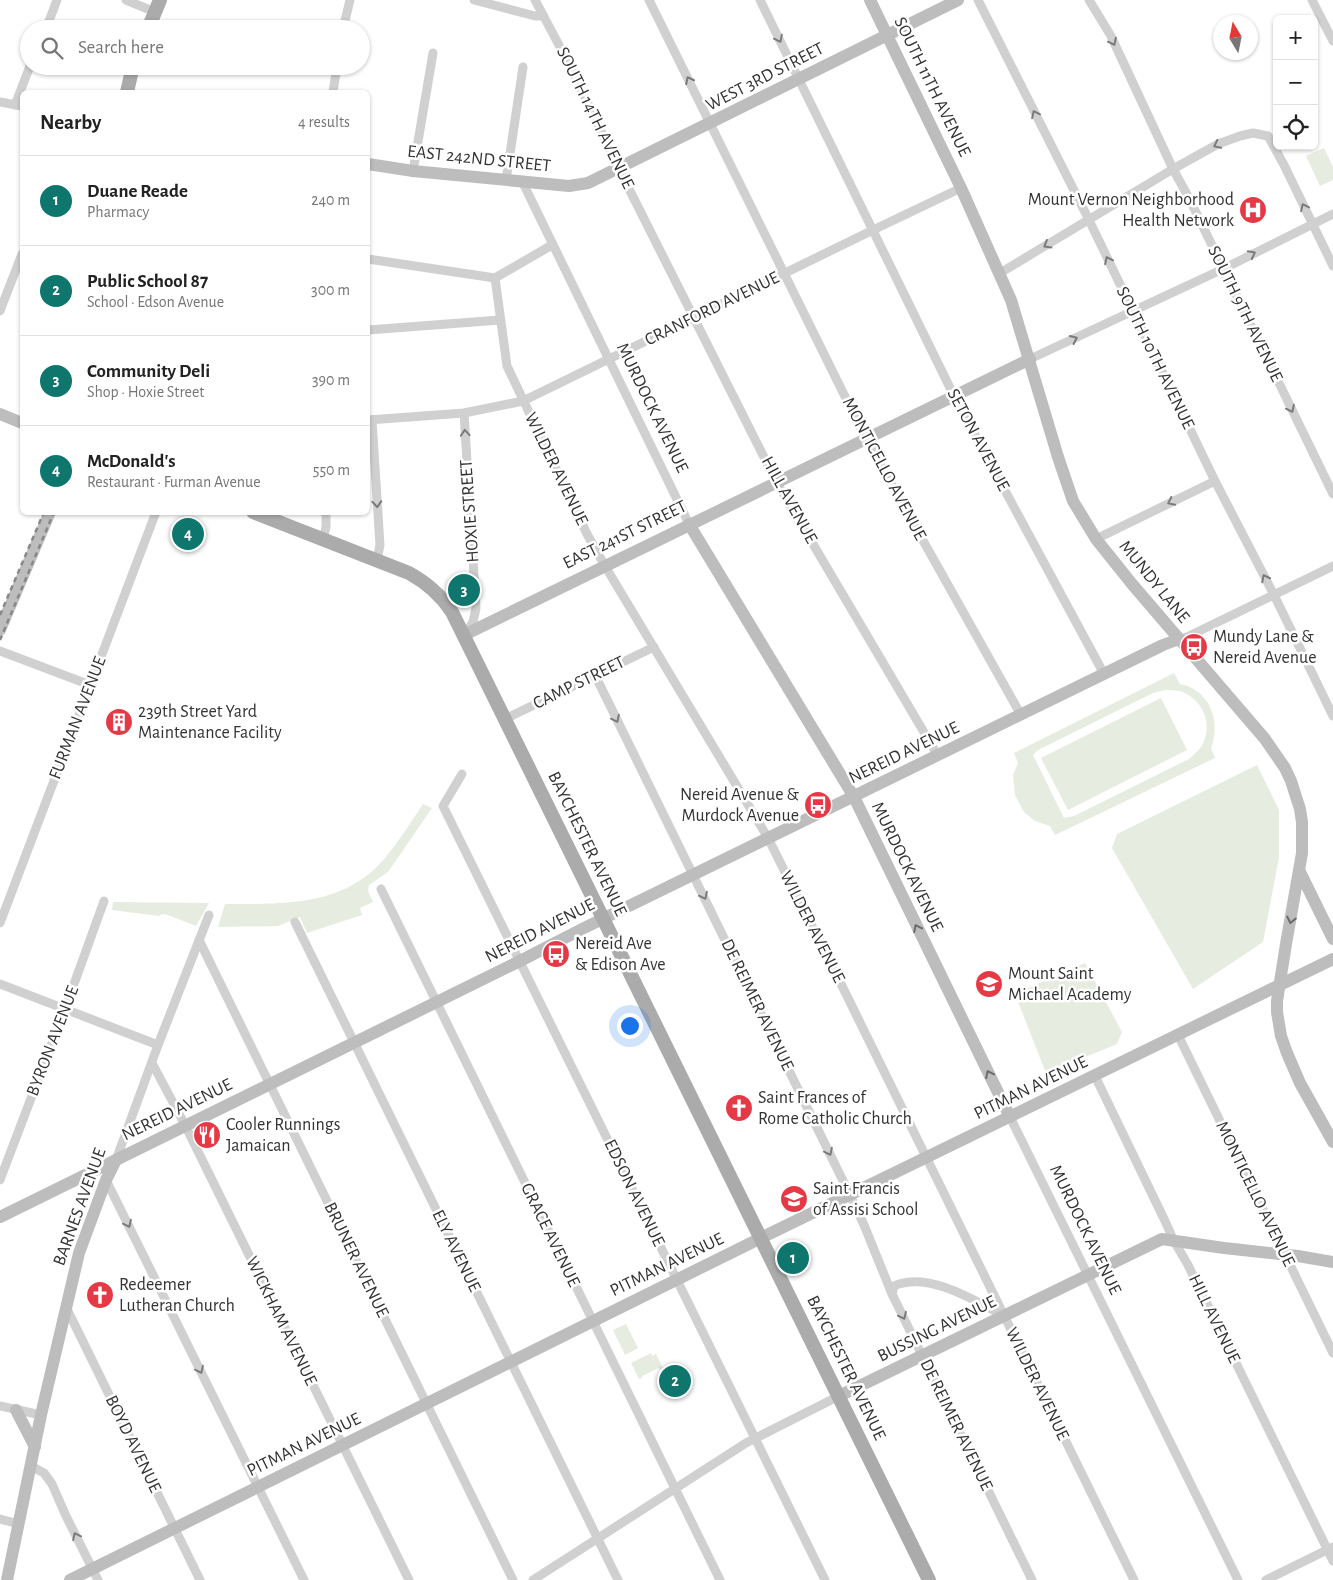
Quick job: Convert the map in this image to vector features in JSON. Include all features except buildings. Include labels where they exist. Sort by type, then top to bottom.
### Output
[{"type":"main road","points":[[152,20],[157,6]]},
{"type":"main road","points":[[128,90],[132,75]]},
{"type":"main road","points":[[260,515],[409,573],[429,586],[449,607],[464,635]]},
{"type":"main road","name":"BAYCHESTER AVENUE","points":[[464,635],[929,1580]]},
{"type":"street","points":[[50,20],[58,0]]},
{"type":"street","points":[[126,0],[157,6]]},
{"type":"street","points":[[345,20],[350,0]]},
{"type":"street","points":[[474,0],[535,16],[543,16]]},
{"type":"street","name":"SOUTH 14TH AVENUE","points":[[535,0],[568,62],[654,237]]},
{"type":"street","name":"MONTICELLO AVENUE","points":[[649,0],[866,439],[1021,715]]},
{"type":"street","name":"SETON AVENUE","points":[[760,0],[954,396],[1104,674]]},
{"type":"street","name":"SOUTH 11TH AVENUE","points":[[870,0],[961,188]]},
{"type":"street","name":"WEST 3RD STREET","points":[[588,183],[958,0]]},
{"type":"street","name":"SOUTH 10TH AVENUE","points":[[978,0],[1089,220],[1215,481],[1274,595],[1333,716]]},
{"type":"street","name":"SOUTH 9TH AVENUE","points":[[1089,0],[1111,36],[1173,169],[1189,198],[1333,494]]},
{"type":"street","points":[[1312,0],[1333,41]]},
{"type":"street","points":[[413,171],[434,53]]},
{"type":"street","points":[[506,180],[523,67]]},
{"type":"street","points":[[23,90],[27,75]]},
{"type":"street","points":[[333,90],[336,75]]},
{"type":"street","points":[[0,102],[19,105]]},
{"type":"street","points":[[1000,273],[1218,144],[1253,133],[1268,136],[1333,266]]},
{"type":"street","name":"EAST 242ND STREET","points":[[370,164],[413,171],[569,186],[588,183]]},
{"type":"street","name":"MURDOCK AVENUE","points":[[522,181],[689,524],[854,797],[1238,1580]]},
{"type":"street","name":"CRANFORD AVENUE","points":[[370,420],[464,413],[523,401],[961,188]]},
{"type":"street","name":"MUNDY LANE","points":[[961,188],[1011,300],[1073,501],[1096,539],[1264,739],[1285,768],[1297,798],[1302,822],[1302,853],[1277,1001],[1278,1012],[1281,1036],[1286,1053],[1300,1083],[1333,1142]]},
{"type":"street","points":[[1030,359],[1223,269],[1333,214]]},
{"type":"street","name":"HILL AVENUE","points":[[654,237],[777,483],[938,756]]},
{"type":"street","points":[[370,259],[494,278],[552,244]]},
{"type":"street","points":[[0,311],[20,259]]},
{"type":"street","name":"WILDER AVENUE","points":[[494,278],[507,366],[523,401],[605,566],[768,838],[1134,1580]]},
{"type":"street","points":[[370,330],[500,320]]},
{"type":"street","name":"EAST 241ST STREET","points":[[464,635],[1030,359]]},
{"type":"street","name":"HOXIE STREET","points":[[464,413],[476,608],[474,622],[464,635]]},
{"type":"street","points":[[0,414],[20,422]]},
{"type":"street","points":[[370,420],[380,545],[380,554],[377,560]]},
{"type":"street","points":[[1096,539],[1215,481]]},
{"type":"street","points":[[0,630],[49,515]]},
{"type":"street","name":"FURMAN AVENUE","points":[[0,923],[155,515]]},
{"type":"street","points":[[323,540],[326,528],[326,515]]},
{"type":"street","points":[[1179,640],[1333,566]]},
{"type":"street","name":"NEREID AVENUE","points":[[0,1217],[604,918],[1163,645],[1179,640]]},
{"type":"street","name":"CAMP STREET","points":[[505,719],[654,647]]},
{"type":"street","points":[[0,651],[90,685]]},
{"type":"street","name":"DE REIMER AVENUE","points":[[595,675],[850,1195],[892,1294],[1032,1580]]},
{"type":"street","name":"EDSON AVENUE","points":[[462,774],[443,806],[825,1580]]},
{"type":"street","points":[[1300,872],[1333,939]]},
{"type":"street","name":"GRACE AVENUE","points":[[381,889],[720,1580]]},
{"type":"street","name":"BYRON AVENUE","points":[[0,1180],[65,1010],[104,901]]},
{"type":"street","name":"BARNES AVENUE","points":[[7,1580],[41,1415],[79,1253],[209,915]]},
{"type":"street","name":"ELY AVENUE","points":[[295,922],[618,1580]]},
{"type":"street","name":"BRUNER AVENUE","points":[[199,940],[513,1580]]},
{"type":"street","name":"PITMAN AVENUE","points":[[70,1580],[95,1575],[175,1528],[760,1238],[1333,959]]},
{"type":"street","points":[[0,984],[158,1045]]},
{"type":"street","name":"MONTICELLO AVENUE","points":[[1178,1035],[1333,1353]]},
{"type":"street","name":"WICKHAM AVENUE","points":[[152,1062],[409,1580]]},
{"type":"street","name":"HILL AVENUE","points":[[1095,1076],[1174,1241],[1188,1265],[1330,1548],[1333,1561]]},
{"type":"street","points":[[106,1180],[304,1580]]},
{"type":"street","name":"BUSSING AVENUE","points":[[533,1580],[675,1488],[755,1439],[838,1396],[1162,1239],[1285,1254],[1333,1262]]},
{"type":"street","points":[[892,1294],[894,1286],[899,1284],[925,1282],[980,1303],[1004,1316]]},
{"type":"street","name":"BOYD AVENUE","points":[[66,1307],[200,1580]]},
{"type":"street","points":[[0,1406],[41,1415]]},
{"type":"street","points":[[16,1410],[35,1447]]},
{"type":"street","points":[[31,1466],[44,1474],[52,1484],[95,1575]]},
{"type":"street","points":[[0,1520],[19,1524]]},
{"type":"street","points":[[1266,1580],[1330,1548]]},
{"type":"shaded area","points":[[1324,148],[1333,167],[1333,180],[1320,186],[1306,156]]},
{"type":"shaded area","points":[[1174,673],[1180,684],[1190,687],[1206,700],[1215,727],[1211,748],[1215,758],[1055,835],[1050,826],[1035,821],[1024,812],[1015,795],[1013,775],[1018,763],[1014,753]],"holes":[[[1165,690],[1185,693],[1191,696],[1200,706],[1206,718],[1207,731],[1204,741],[1198,750],[1189,759],[1074,816],[1064,818],[1033,755],[1038,750],[1153,693]]]},
{"type":"shaded area","points":[[1161,698],[1187,750],[1068,810],[1041,758]]},
{"type":"shaded area","points":[[1257,765],[1279,810],[1279,857],[1263,942],[1193,989],[1112,848],[1117,834]]},
{"type":"shaded area","points":[[423,804],[432,808],[388,872],[369,885],[368,891],[373,902],[360,908],[362,915],[307,933],[300,917],[278,926],[218,927],[225,904],[269,904],[311,899],[332,894],[351,886],[369,874],[385,858]]},
{"type":"shaded area","points":[[113,902],[209,903],[196,926],[168,915],[162,914],[159,916],[112,910]]},
{"type":"shaded area","points":[[1085,963],[1122,1032],[1117,1044],[1046,1073],[1015,994]]},
{"type":"shaded area","points":[[626,1324],[638,1348],[625,1355],[613,1330]]},
{"type":"shaded area","points":[[651,1353],[652,1356],[656,1354],[663,1368],[659,1368],[639,1379],[631,1363]]},
{"type":"railway","points":[[0,615],[43,515]]},
{"type":"railway","points":[[0,640],[53,515]]},
{"type":"place","name":"Mount Vernon Neighborhood Health Network","points":[[1253,210]]},
{"type":"place","name":"McDonald's","points":[[188,534]]},
{"type":"place","name":"Community Deli","points":[[464,590]]},
{"type":"place","name":"Mundy Lane & Nereid Avenue","points":[[1194,647]]},
{"type":"place","name":"239th Street Yard Maintenance Facility","points":[[119,722]]},
{"type":"place","name":"Nereid Avenue & Murdock Avenue","points":[[818,805]]},
{"type":"place","name":"Nereid Ave & Edison Ave","points":[[556,954]]},
{"type":"place","name":"Mount Saint Michael Academy","points":[[989,984]]},
{"type":"place","name":"Saint Frances of Rome Catholic Church","points":[[739,1108]]},
{"type":"place","name":"Cooler Runnings Jamaican","points":[[207,1135]]},
{"type":"place","name":"Saint Francis of Assisi School","points":[[794,1199]]},
{"type":"place","name":"Duane Reade","points":[[793,1258]]},
{"type":"place","name":"Redeemer Lutheran Church","points":[[100,1295]]},
{"type":"place","name":"Public School 87","points":[[675,1381]]}]
